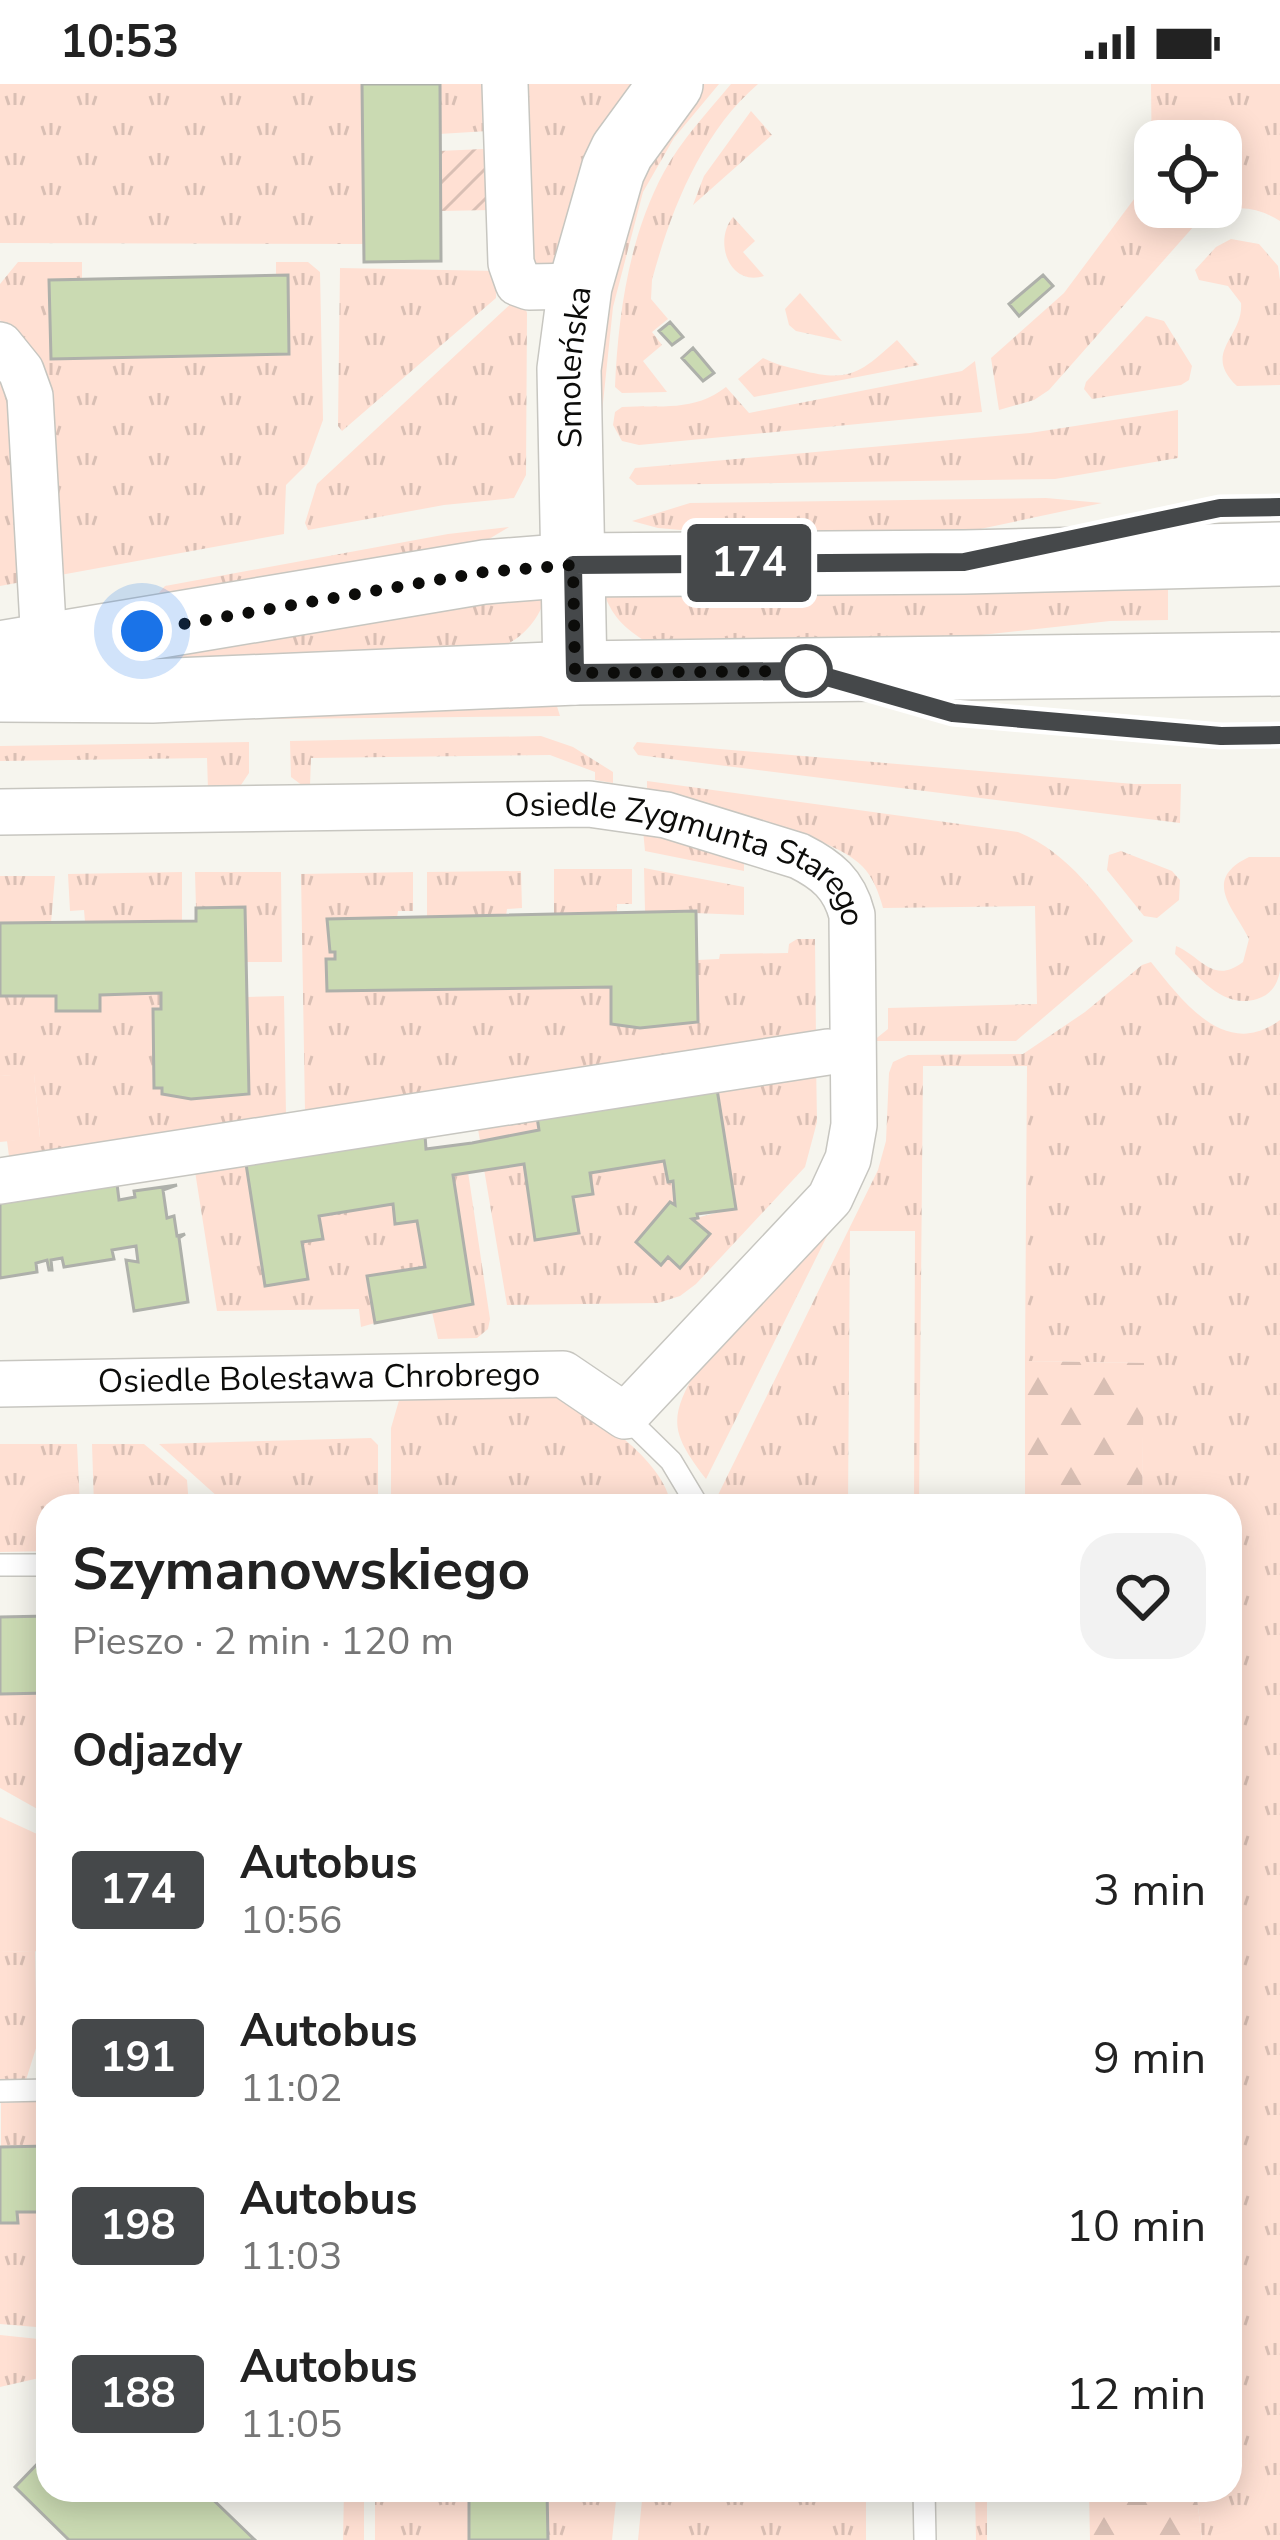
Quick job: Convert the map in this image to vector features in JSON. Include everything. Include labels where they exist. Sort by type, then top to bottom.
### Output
[{"type":"street","points":[[506,84],[511,263],[518,283],[580,286]]},
{"type":"street","name":"Smoleńska","points":[[575,673],[569,369],[580,286],[613,170],[671,84]]},
{"type":"street","points":[[0,345],[21,371],[30,396],[22,648],[484,572],[573,565],[964,562],[1240,539]]},
{"type":"street","points":[[0,690],[152,691],[575,673],[1251,665]]},
{"type":"street","name":"Osiedle Zygmunta Starego","points":[[0,812],[589,804],[666,815],[755,842],[799,856],[834,879],[847,895],[851,915],[854,1125],[848,1159],[830,1198],[625,1416]]},
{"type":"street","points":[[0,1180],[828,1052]]},
{"type":"street","name":"Osiedle Bolesława Chrobrego","points":[[0,1384],[563,1374],[625,1416]]},
{"type":"lane","points":[[1240,539],[1280,507]]},
{"type":"lane","points":[[806,671],[953,713],[1221,736],[1280,735]]},
{"type":"lane","points":[[625,1416],[671,1461],[691,1494]]},
{"type":"lane","points":[[0,1565],[36,1564]]},
{"type":"lane","points":[[0,2091],[36,2090]]},
{"type":"lane","points":[[924,2502],[925,2540]]},
{"type":"green space","points":[[0,84],[362,84],[364,244],[0,243]]},
{"type":"green space","points":[[440,84],[493,84],[488,131],[439,134]]},
{"type":"green space","points":[[520,84],[643,84],[562,266],[532,272]]},
{"type":"green space","points":[[703,84],[719,84],[674,138],[643,192],[613,307],[601,422],[595,348],[632,188]]},
{"type":"green space","points":[[731,84],[758,84],[704,149],[669,227],[652,280],[651,299],[668,319],[652,332],[662,345],[643,361],[667,392],[622,393],[615,387],[619,332],[642,223],[671,160]]},
{"type":"green space","points":[[1151,84],[1280,84],[1280,221],[1242,209],[1242,120],[1151,120]]},
{"type":"green space","points":[[751,111],[772,135],[693,205],[704,176]]},
{"type":"green space","points":[[483,149],[490,154],[492,210],[440,211],[439,151]]},
{"type":"green space","points":[[1134,199],[1134,228],[1192,228],[1049,390],[1034,400],[999,410],[991,358],[1064,293]]},
{"type":"green space","points":[[733,217],[755,241],[743,252],[764,276],[742,275],[728,260],[724,238]]},
{"type":"green space","points":[[1231,239],[1259,244],[1278,266],[1280,385],[1237,386],[1223,363],[1241,303],[1228,286],[1199,280],[1195,270],[1216,247]]},
{"type":"green space","points":[[18,262],[82,262],[82,280],[49,281],[51,359],[288,354],[288,276],[276,275],[276,262],[308,262],[320,272],[323,420],[307,464],[286,485],[284,534],[55,576],[0,319],[0,284]]},
{"type":"green space","points":[[340,268],[497,271],[496,298],[342,431],[338,426]]},
{"type":"green space","points":[[800,293],[842,341],[796,331],[789,325],[785,309]]},
{"type":"green space","points":[[516,299],[527,313],[526,475],[514,498],[444,505],[308,530],[305,523],[317,484]]},
{"type":"green space","points":[[1146,316],[1164,321],[1192,366],[1189,380],[1092,399],[1084,389],[1086,382]]},
{"type":"green space","points":[[897,340],[919,365],[754,397],[738,379],[763,358],[817,374],[843,375],[863,367]]},
{"type":"green space","points":[[975,361],[982,412],[639,445],[622,441],[613,425],[615,412],[622,407],[689,404],[726,387],[749,413],[962,371]]},
{"type":"green space","points":[[0,366],[6,373],[27,581],[0,586]]},
{"type":"green space","points":[[1178,410],[1178,458],[1055,479],[637,485],[629,478],[635,468],[1030,433]]},
{"type":"green space","points":[[1046,498],[1102,503],[966,532],[784,539],[658,528],[632,521],[690,503]]},
{"type":"green space","points":[[509,527],[484,542],[157,595],[165,586]]},
{"type":"green space","points":[[1168,580],[1168,620],[1110,621],[898,644],[648,643],[619,620],[602,588]]},
{"type":"green space","points":[[548,591],[529,627],[494,650],[170,676],[165,648]]},
{"type":"green space","points":[[555,700],[560,716],[190,720]]},
{"type":"green space","points":[[541,736],[573,747],[613,772],[613,783],[595,780],[595,772],[550,755],[311,758],[310,786],[291,777],[290,741]]},
{"type":"green space","points":[[249,742],[249,773],[241,785],[208,789],[207,758],[0,761],[0,746]]},
{"type":"green space","points":[[637,742],[1134,784],[1181,784],[1180,823],[638,755],[633,748]]},
{"type":"green space","points":[[647,781],[1018,832],[1068,865],[1133,941],[1016,1041],[873,1041],[888,1029],[888,1008],[1037,1004],[1035,906],[883,908],[869,875],[845,853],[792,831],[647,791]]},
{"type":"green space","points":[[643,830],[744,860],[744,871],[645,851]]},
{"type":"green space","points":[[1121,851],[1172,871],[1180,880],[1179,900],[1157,918],[1144,916],[1107,870],[1109,855]]},
{"type":"green space","points":[[1249,857],[1280,857],[1280,970],[1270,992],[1244,1001],[1222,995],[1175,954],[1176,946],[1215,970],[1243,962],[1249,939],[1224,885],[1235,866]]},
{"type":"green space","points":[[644,868],[744,887],[744,915],[645,911]]},
{"type":"green space","points":[[554,869],[632,869],[632,904],[617,904],[617,914],[554,915]]},
{"type":"green space","points":[[521,871],[522,908],[507,909],[506,916],[427,918],[427,872]]},
{"type":"green space","points":[[182,872],[182,921],[85,922],[84,910],[70,911],[68,874]]},
{"type":"green space","points":[[195,872],[281,872],[282,962],[246,962],[245,908],[196,908]]},
{"type":"green space","points":[[413,872],[413,911],[398,911],[397,918],[327,919],[335,959],[326,959],[327,991],[611,987],[612,1024],[665,1027],[698,1022],[697,960],[719,959],[720,954],[788,953],[789,944],[797,939],[815,939],[816,1039],[305,1111],[301,874]]},
{"type":"green space","points":[[0,876],[55,876],[51,923],[0,923]]},
{"type":"green space","points":[[1151,962],[1191,1008],[1223,1030],[1260,1031],[1280,1020],[1280,2540],[1202,2540],[1197,2502],[1242,2502],[1242,1494],[1142,1494],[1143,1363],[1025,1361],[1027,1066],[923,1066],[919,1494],[914,1494],[915,1231],[850,1231],[848,1494],[718,1494],[878,1170],[886,1141],[893,1062],[908,1055],[1023,1054]]},
{"type":"green space","points":[[161,993],[163,1094],[191,1099],[248,1095],[247,997],[284,996],[286,1114],[10,1164],[7,1141],[40,1137],[34,1074],[0,1076],[0,996],[56,996],[57,1011],[100,1011],[100,995]]},
{"type":"green space","points":[[816,1060],[817,1122],[805,1167],[696,1284],[658,1303],[507,1305],[484,1169],[524,1164],[536,1240],[578,1233],[573,1197],[593,1194],[590,1173],[664,1161],[673,1181],[675,1205],[670,1202],[636,1242],[660,1264],[709,1235],[692,1219],[735,1208],[717,1089]]},
{"type":"green space","points":[[34,1073],[40,1138],[0,1142],[0,1076]]},
{"type":"green space","points":[[560,1104],[539,1130],[480,1141],[476,1117]]},
{"type":"green space","points":[[246,1164],[265,1285],[302,1242],[323,1238],[319,1216],[393,1204],[396,1224],[417,1221],[425,1267],[368,1276],[375,1323],[361,1327],[359,1309],[217,1311],[194,1165]]},
{"type":"green space","points":[[468,1172],[490,1319],[488,1329],[477,1338],[438,1339],[432,1312],[473,1304],[453,1175]]},
{"type":"green space","points":[[831,1228],[706,1479],[677,1425],[689,1384],[699,1366]]},
{"type":"green space","points":[[1025,1361],[1144,1363],[1142,1494],[1025,1494]]},
{"type":"green space","points":[[549,1395],[624,1438],[656,1472],[667,1494],[391,1494],[391,1428],[400,1397]]},
{"type":"green space","points":[[371,1438],[378,1445],[378,1494],[215,1494],[159,1444]]},
{"type":"green space","points":[[0,1444],[77,1444],[79,1494],[36,1494],[36,1551],[0,1552]]},
{"type":"green space","points":[[92,1444],[144,1444],[187,1480],[188,1494],[94,1494]]},
{"type":"green space","points":[[36,1693],[36,1808],[0,1788],[0,1694]]},
{"type":"green space","points":[[0,1817],[36,1834],[36,1951],[0,1952]]},
{"type":"green space","points":[[35,1951],[36,2048],[26,2080],[0,2081],[0,1952]]},
{"type":"green space","points":[[36,2102],[36,2146],[1,2147],[1,2103]]},
{"type":"green space","points":[[17,2212],[36,2212],[36,2327],[0,2324],[0,2223],[17,2223]]},
{"type":"green space","points":[[0,2335],[36,2339],[36,2379],[0,2387]]},
{"type":"green space","points":[[344,2502],[364,2502],[364,2540],[343,2540]]},
{"type":"green space","points":[[375,2502],[469,2502],[469,2540],[375,2540]]},
{"type":"green space","points":[[547,2502],[616,2502],[612,2540],[548,2540]]},
{"type":"green space","points":[[642,2502],[866,2502],[866,2540],[638,2540]]},
{"type":"green space","points":[[975,2502],[987,2502],[987,2540],[976,2540]]},
{"type":"green space","points":[[1089,2502],[1197,2502],[1202,2540],[1090,2540]]},
{"type":"building","points":[[362,84],[440,84],[441,261],[364,262]]},
{"type":"building","points":[[288,275],[289,354],[51,359],[49,280]]},
{"type":"building","points":[[1043,275],[1053,286],[1019,316],[1009,304]]},
{"type":"building","points":[[670,322],[683,337],[672,345],[659,331]]},
{"type":"building","points":[[693,348],[714,373],[703,381],[682,358]]},
{"type":"building","points":[[245,907],[249,1094],[191,1099],[154,1088],[153,1009],[161,1009],[161,993],[100,995],[100,1011],[56,1011],[56,996],[0,996],[0,923],[196,921],[196,908]]},
{"type":"building","points":[[696,911],[698,1022],[640,1028],[611,1024],[611,987],[327,991],[326,959],[335,959],[335,952],[330,952],[327,919]]},
{"type":"building","points":[[717,1089],[736,1209],[697,1214],[692,1219],[710,1234],[680,1268],[668,1257],[661,1265],[636,1242],[670,1202],[675,1205],[673,1181],[668,1182],[664,1161],[590,1173],[593,1194],[573,1197],[579,1233],[535,1240],[524,1164],[453,1175],[473,1304],[375,1323],[367,1276],[425,1267],[417,1221],[395,1224],[393,1204],[319,1216],[323,1239],[302,1242],[308,1279],[265,1286],[246,1164],[425,1135],[426,1149],[472,1143],[539,1130],[537,1117]]},
{"type":"building","points":[[117,1184],[119,1200],[135,1197],[134,1191],[177,1185],[163,1190],[167,1218],[174,1216],[177,1236],[185,1234],[179,1238],[188,1302],[134,1311],[126,1260],[138,1262],[136,1246],[112,1250],[114,1259],[64,1267],[62,1258],[51,1260],[52,1270],[47,1260],[36,1263],[37,1272],[0,1278],[0,1202]]},
{"type":"building","points":[[36,1616],[36,1693],[0,1694],[0,1617]]},
{"type":"building","points":[[36,2146],[36,2212],[17,2212],[18,2223],[0,2223],[0,2147]]},
{"type":"building","points":[[36,2465],[36,2502],[215,2502],[255,2540],[69,2540],[15,2487]]},
{"type":"building","points":[[469,2502],[547,2502],[548,2540],[469,2540]]},
{"type":"bus line","name":"174","points":[[1280,507],[1220,508],[964,562],[573,565],[575,673],[806,671],[953,713],[1221,736],[1280,735]]},
{"type":"route","points":[[142,631],[484,572],[573,565],[575,673],[806,671]]}]
